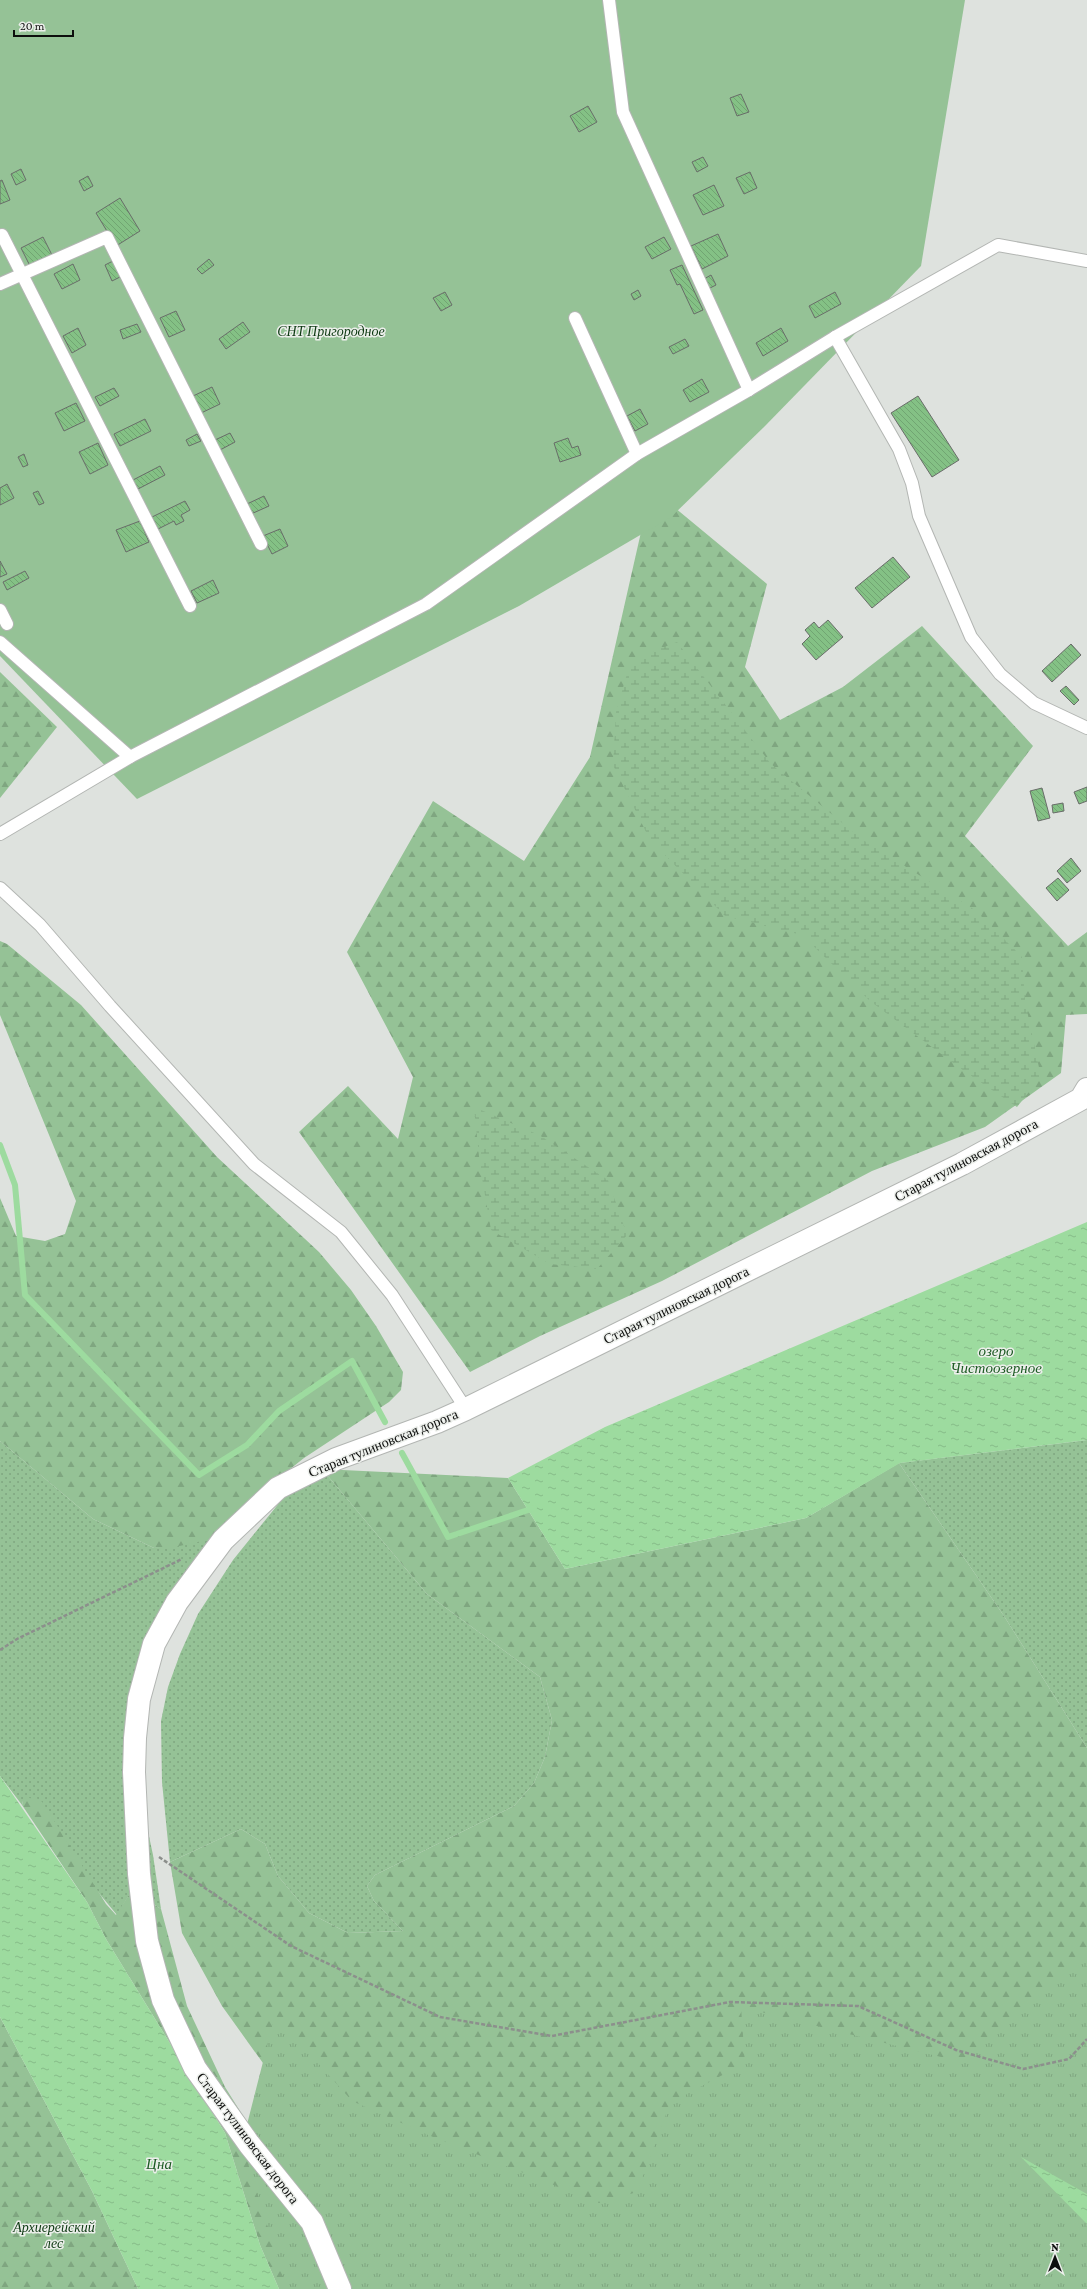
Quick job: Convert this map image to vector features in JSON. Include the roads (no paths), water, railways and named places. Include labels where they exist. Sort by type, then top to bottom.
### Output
[{"type":"street","name":"Старая тулиновская дорога","points":[[340,2289],[312,2222],[249,2144],[195,2068],[163,2000],[147,1941],[137,1842],[135,1738],[139,1699],[154,1644],[177,1602],[223,1540],[278,1488],[336,1459],[437,1422],[466,1409],[962,1164],[1084,1094]]},
{"type":"lane","points":[[609,0],[623,112],[749,390]]},
{"type":"lane","points":[[2,235],[190,606]]},
{"type":"lane","points":[[0,284],[107,237],[261,544]]},
{"type":"lane","points":[[0,834],[130,757],[426,604],[637,454],[749,390],[835,337],[998,245],[1087,260]]},
{"type":"lane","points":[[575,318],[637,454]]},
{"type":"lane","points":[[835,337],[900,449],[912,483],[919,516],[971,637],[1000,674],[1034,704],[1087,728]]},
{"type":"lane","points":[[0,610],[7,624]]},
{"type":"lane","points":[[0,642],[130,757]]},
{"type":"lane","points":[[0,888],[40,925],[110,1006],[254,1164],[341,1232],[392,1295],[466,1409]]},
{"type":"water","name":"озеро Чистоозерное","points":[[1087,1222],[1087,1440],[900,1463],[806,1518],[565,1569],[508,1478],[605,1427]]},
{"type":"water","name":"Цна","points":[[0,1776],[87,1902],[106,1939],[225,2133],[260,2245],[279,2289],[138,2289],[92,2191],[0,2017]]},
{"type":"water","points":[[1021,2157],[1087,2194],[1087,2224]]},
{"type":"waterway","points":[[0,1145],[15,1185],[25,1295],[199,1475],[247,1445],[279,1411],[352,1361],[385,1422]]},
{"type":"waterway","points":[[402,1453],[448,1537],[534,1508]]},
{"type":"park label","name":"СНТ Пригородное","points":[[331,331]]},
{"type":"park label","name":"Архиерейский лес","points":[[54,2236]]}]
